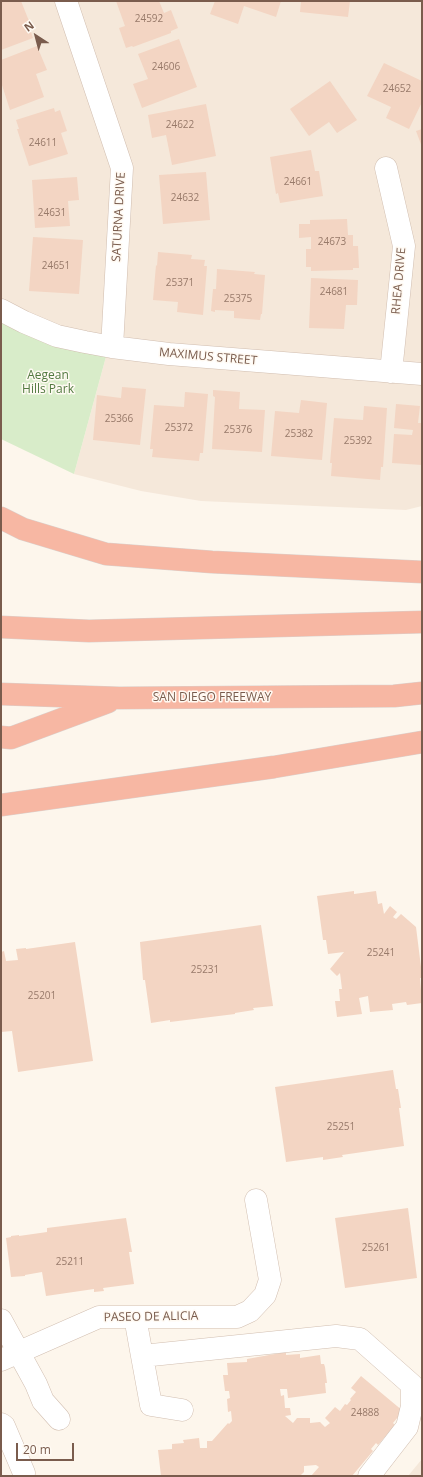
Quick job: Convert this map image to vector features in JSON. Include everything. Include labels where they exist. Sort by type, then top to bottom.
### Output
[{"type":"highway","points":[[1,518],[23,529],[106,554],[212,562],[422,572]]},
{"type":"highway","points":[[1,627],[89,631],[422,622]]},
{"type":"highway","name":"SAN DIEGO FREEWAY","points":[[1,694],[119,698],[394,696],[422,693]]},
{"type":"highway","points":[[1,737],[11,738],[119,698]]},
{"type":"highway","points":[[1,804],[274,767],[422,742]]},
{"type":"street","name":"SATURNA DRIVE","points":[[66,1],[122,168],[112,347]]},
{"type":"street","name":"RHEA DRIVE","points":[[386,168],[404,246],[391,372]]},
{"type":"street","name":"MAXIMUS STREET","points":[[1,310],[57,336],[112,347],[169,354],[422,374]]},
{"type":"street","name":"PASEO DE ALICIA","points":[[10,1356],[99,1317],[237,1317],[250,1311],[265,1296],[270,1280],[256,1200]]},
{"type":"street","points":[[134,1317],[151,1405],[182,1410]]},
{"type":"street","points":[[1,1320],[10,1356],[36,1384],[43,1401],[60,1419]]},
{"type":"street","points":[[142,1356],[336,1336],[360,1339],[412,1385],[412,1406],[408,1427],[369,1476]]},
{"type":"street","points":[[1,1424],[4,1426],[24,1473]]},
{"type":"shaded area","points":[[1,1],[422,1],[422,506],[406,510],[201,501],[141,491],[74,474],[107,353],[1,320]]},
{"type":"shaded area","points":[[422,1459],[422,1476],[408,1476]]},
{"type":"green space","name":"Aegean Hills Park","points":[[1,320],[107,353],[74,474],[1,439]]},
{"type":"building","points":[[1,1],[21,1],[31,26],[29,26],[33,38],[1,50]]},
{"type":"building","points":[[116,1],[159,1],[164,13],[171,10],[178,28],[171,31],[171,33],[133,47],[126,48],[119,28],[125,26]]},
{"type":"building","points":[[215,1],[281,1],[276,17],[244,6],[238,24],[210,14]]},
{"type":"building","points":[[301,1],[350,1],[348,17],[300,12]]},
{"type":"building","points":[[179,39],[197,87],[142,108],[133,84],[148,79],[138,54]]},
{"type":"building","points":[[37,46],[47,70],[36,74],[44,97],[10,110],[1,82],[1,60]]},
{"type":"building","points":[[384,63],[422,81],[422,102],[409,129],[386,118],[391,107],[367,96]]},
{"type":"building","points":[[330,81],[357,120],[337,133],[329,122],[309,136],[290,109]]},
{"type":"building","points":[[206,104],[216,156],[172,165],[166,135],[152,138],[148,115]]},
{"type":"building","points":[[54,108],[55,112],[60,110],[67,131],[61,133],[68,154],[29,166],[17,129],[19,129],[16,120]]},
{"type":"building","points":[[422,129],[422,147],[416,131]]},
{"type":"building","points":[[311,150],[315,171],[319,171],[323,196],[280,203],[278,193],[276,194],[270,157]]},
{"type":"building","points":[[206,172],[210,220],[163,224],[159,175]]},
{"type":"building","points":[[77,177],[79,200],[68,201],[70,226],[35,228],[32,180]]},
{"type":"building","points":[[347,219],[348,235],[353,235],[353,246],[358,246],[359,268],[353,268],[353,270],[311,271],[311,267],[306,267],[306,249],[311,249],[311,237],[299,238],[299,224],[310,224],[310,220]]},
{"type":"building","points":[[33,237],[83,240],[79,294],[29,291]]},
{"type":"building","points":[[158,252],[192,255],[191,259],[205,260],[204,266],[207,266],[203,315],[177,312],[178,302],[153,300]]},
{"type":"building","points":[[217,269],[255,272],[254,274],[265,275],[262,314],[260,320],[234,318],[234,311],[211,311],[213,289],[216,289]]},
{"type":"building","points":[[311,278],[358,280],[357,305],[346,305],[344,329],[309,328]]},
{"type":"building","points":[[122,387],[146,389],[140,445],[93,440],[97,395],[121,398]]},
{"type":"building","points":[[213,390],[240,392],[239,409],[265,410],[262,452],[212,449],[215,397],[213,396]]},
{"type":"building","points":[[185,392],[208,394],[203,453],[200,453],[199,461],[152,457],[153,449],[150,449],[154,405],[184,407]]},
{"type":"building","points":[[301,400],[327,403],[322,460],[271,456],[275,411],[299,413]]},
{"type":"building","points":[[396,404],[420,406],[418,423],[422,423],[422,465],[392,463],[394,434],[412,435],[413,430],[394,428]]},
{"type":"building","points":[[364,406],[387,408],[383,467],[381,467],[380,480],[331,476],[332,463],[330,463],[334,418],[363,420]]},
{"type":"building","points":[[354,891],[354,894],[376,891],[378,904],[382,903],[384,914],[390,906],[397,912],[393,917],[396,919],[401,914],[416,927],[422,975],[422,978],[420,978],[422,1003],[407,1005],[406,1002],[392,1004],[393,1010],[370,1012],[368,996],[359,998],[362,1014],[337,1017],[335,1001],[340,1001],[339,989],[342,989],[340,973],[337,976],[330,969],[344,952],[328,954],[326,940],[323,940],[317,896]]},
{"type":"building","points":[[261,925],[273,1006],[253,1008],[254,1010],[235,1014],[151,1023],[145,980],[143,980],[140,942]]},
{"type":"building","points":[[75,942],[93,1061],[18,1072],[12,1031],[1,1032],[1,952],[4,951],[6,961],[18,960],[16,949]]},
{"type":"building","points":[[393,1070],[401,1108],[399,1108],[404,1146],[342,1155],[343,1157],[323,1160],[323,1157],[286,1162],[275,1087]]},
{"type":"building","points":[[408,1208],[417,1278],[345,1288],[335,1218]]},
{"type":"building","points":[[126,1218],[132,1252],[129,1252],[134,1284],[103,1288],[104,1291],[94,1292],[94,1289],[46,1296],[42,1272],[25,1276],[11,1277],[6,1238],[11,1236],[47,1232],[47,1228]]},
{"type":"building","points":[[286,1352],[286,1355],[300,1354],[300,1358],[320,1355],[321,1364],[324,1364],[325,1367],[327,1383],[325,1383],[326,1393],[288,1398],[287,1389],[280,1389],[281,1396],[284,1395],[285,1408],[290,1408],[291,1415],[285,1416],[293,1423],[297,1418],[310,1418],[310,1423],[320,1422],[325,1427],[330,1423],[325,1418],[335,1407],[340,1411],[345,1404],[347,1405],[351,1400],[350,1399],[356,1392],[351,1388],[361,1376],[403,1411],[393,1423],[395,1425],[378,1445],[376,1443],[371,1449],[373,1451],[352,1476],[311,1476],[319,1467],[316,1465],[304,1466],[304,1472],[300,1476],[161,1476],[158,1450],[172,1449],[172,1444],[184,1443],[183,1440],[199,1438],[200,1448],[207,1448],[207,1441],[212,1441],[228,1423],[229,1424],[232,1421],[231,1411],[228,1412],[227,1399],[230,1398],[229,1391],[225,1391],[223,1375],[228,1375],[227,1363],[247,1362],[247,1359]]}]
